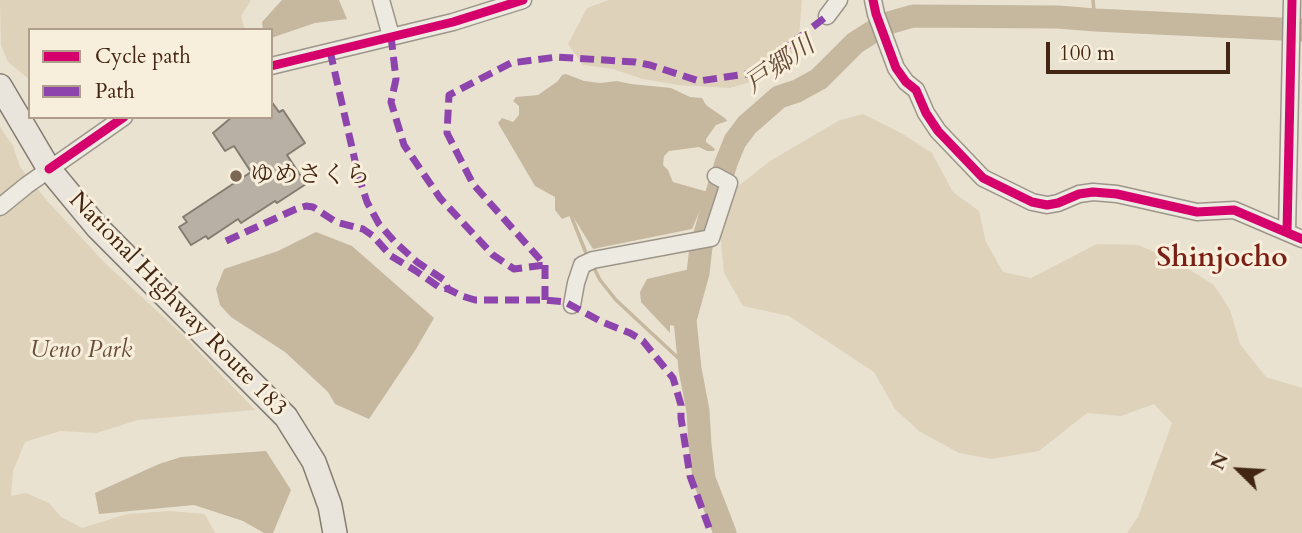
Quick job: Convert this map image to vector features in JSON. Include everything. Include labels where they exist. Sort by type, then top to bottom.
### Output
[{"type":"highway","name":"National Highway Route 183","points":[[0,86],[49,169],[97,227],[286,417],[314,462],[330,506],[335,533]]},
{"type":"street","points":[[382,0],[391,36]]},
{"type":"street","points":[[273,66],[453,22],[523,0]]},
{"type":"street","points":[[827,16],[839,0]]},
{"type":"street","points":[[1287,232],[1292,0]]},
{"type":"street","points":[[874,12],[896,68],[916,90],[938,131],[984,178],[1008,192],[1047,205],[1093,192],[1117,194],[1197,212],[1234,209],[1302,239]]},
{"type":"street","points":[[0,207],[121,119]]},
{"type":"street","points":[[572,305],[582,265],[711,238],[729,183],[720,179]]},
{"type":"green space","points":[[0,0],[251,0],[241,16],[244,28],[28,28],[28,78],[8,62],[1,45]]},
{"type":"green space","points":[[609,0],[802,0],[798,49],[761,79],[730,88],[678,85],[643,79],[613,69],[583,65],[568,44],[587,8]]},
{"type":"green space","points":[[863,114],[901,133],[932,153],[953,192],[979,211],[986,242],[1003,272],[1031,278],[1097,244],[1138,245],[1174,260],[1214,285],[1230,310],[1240,344],[1266,377],[1302,388],[1302,533],[1127,533],[1138,517],[1172,423],[1154,404],[1121,416],[1087,413],[1039,451],[991,459],[959,453],[919,431],[895,409],[874,372],[789,316],[743,306],[724,273],[720,232],[732,191],[770,161],[840,120]]},
{"type":"green space","name":"Ueno Park","points":[[0,127],[13,146],[20,167],[49,203],[105,263],[182,334],[255,410],[138,420],[96,433],[60,431],[25,442],[13,471],[11,496],[26,493],[49,503],[61,517],[82,528],[127,514],[170,511],[205,514],[215,533],[0,533]]},
{"type":"shaded area","points":[[282,0],[339,0],[347,19],[315,23],[273,37],[273,28],[263,28],[262,22]]},
{"type":"shaded area","points":[[566,74],[584,81],[617,81],[671,88],[690,97],[702,98],[706,105],[726,119],[727,121],[716,125],[706,139],[714,151],[699,147],[669,151],[664,156],[663,165],[673,182],[708,192],[692,229],[593,249],[572,215],[562,219],[555,210],[555,197],[535,186],[498,123],[502,118],[513,122],[519,115],[519,106],[513,101],[516,97],[538,95]]},
{"type":"shaded area","points":[[316,232],[352,246],[434,318],[369,419],[335,404],[328,392],[285,352],[231,317],[220,305],[216,289],[224,269],[278,251]]},
{"type":"shaded area","points":[[690,269],[680,310],[679,332],[676,326],[670,325],[670,333],[641,302],[640,292],[647,279]]},
{"type":"shaded area","points":[[266,451],[291,490],[273,533],[264,533],[243,521],[194,505],[99,514],[95,493],[159,464],[181,457]]},
{"type":"building","points":[[273,104],[279,112],[283,110],[305,143],[287,155],[306,184],[241,223],[238,219],[208,239],[206,236],[191,245],[179,227],[187,222],[183,217],[251,172],[234,146],[225,151],[213,133],[230,119],[273,119]]},
{"type":"waterway","points":[[1093,0],[1095,20]]},
{"type":"waterway","name":"戸郷川","points":[[725,533],[704,479],[698,411],[685,320],[698,273],[701,247],[735,141],[747,125],[779,97],[819,79],[855,43],[885,24],[913,16],[1058,17],[1302,30]]},
{"type":"waterway","points":[[570,213],[588,258]]},
{"type":"waterway","points":[[592,264],[600,280],[616,300],[690,369]]},
{"type":"marked path","points":[[545,300],[545,265],[473,184],[447,133],[449,95],[511,63],[557,57],[635,62],[699,81],[753,73],[827,16]]},
{"type":"marked path","points":[[391,36],[396,79],[391,102],[404,145],[440,198],[493,255],[514,269],[545,265]]},
{"type":"marked path","points":[[330,51],[358,174],[367,202],[379,224],[417,262],[444,280],[448,289],[462,296],[475,300],[565,302],[643,341],[673,378],[681,405],[690,476],[711,533]]},
{"type":"marked path","points":[[226,241],[296,209],[313,207],[336,222],[363,229],[391,256],[439,287],[448,289]]},
{"type":"cycle path","points":[[273,66],[453,22],[523,0]]},
{"type":"cycle path","points":[[873,0],[896,68],[916,90],[938,131],[983,178],[1032,202],[1047,205],[1093,192],[1117,194],[1197,212],[1234,210],[1302,239]]},
{"type":"cycle path","points":[[1287,232],[1292,0]]},
{"type":"cycle path","points":[[49,169],[121,119]]},
{"type":"place","name":"ゆめさくら","points":[[236,176]]},
{"type":"district","name":"Shinjocho","points":[[1222,260]]}]
